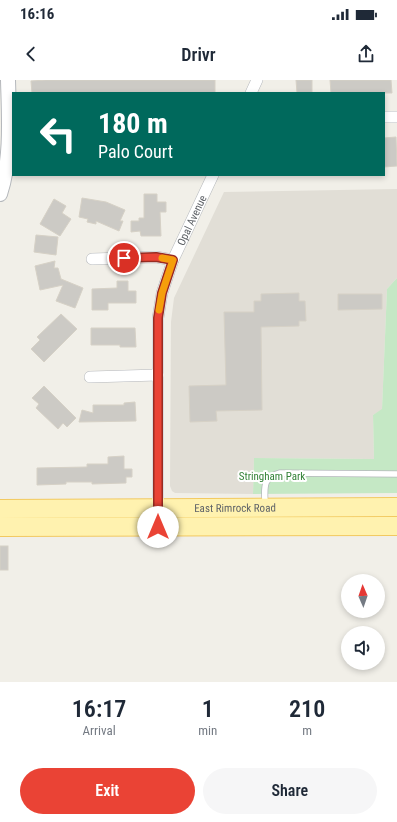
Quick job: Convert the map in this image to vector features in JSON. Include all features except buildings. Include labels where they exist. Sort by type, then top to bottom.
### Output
[{"type":"main road","name":"East Rimrock Road","points":[[0,509],[397,507]]},
{"type":"main road","name":"East Rimrock Road","points":[[0,528],[397,526]]},
{"type":"street","points":[[0,194],[8,159],[11,131],[8,80]]},
{"type":"street","points":[[252,92],[258,80]]},
{"type":"street","points":[[385,117],[397,117]]},
{"type":"street","name":"Opal Avenue","points":[[158,527],[158,318],[162,293],[173,260],[213,176]]},
{"type":"street","points":[[92,259],[156,257],[173,260]]},
{"type":"street","points":[[90,377],[158,375]]},
{"type":"lane","points":[[265,507],[265,484],[268,479],[280,473],[397,474]]},
{"type":"shaded area","points":[[397,189],[397,278],[387,289],[382,410],[373,415],[374,459],[254,458],[253,494],[175,493],[172,491],[170,486],[171,322],[174,298],[224,192]]},
{"type":"green space","name":"Stringham Park","points":[[397,278],[397,493],[253,494],[254,458],[374,459],[373,415],[382,409],[387,289]]},
{"type":"slow traffic","points":[[159,310],[162,293],[173,260],[162,258]]},
{"type":"route","points":[[124,258],[156,257],[173,260],[162,293],[158,318],[158,527]]}]
